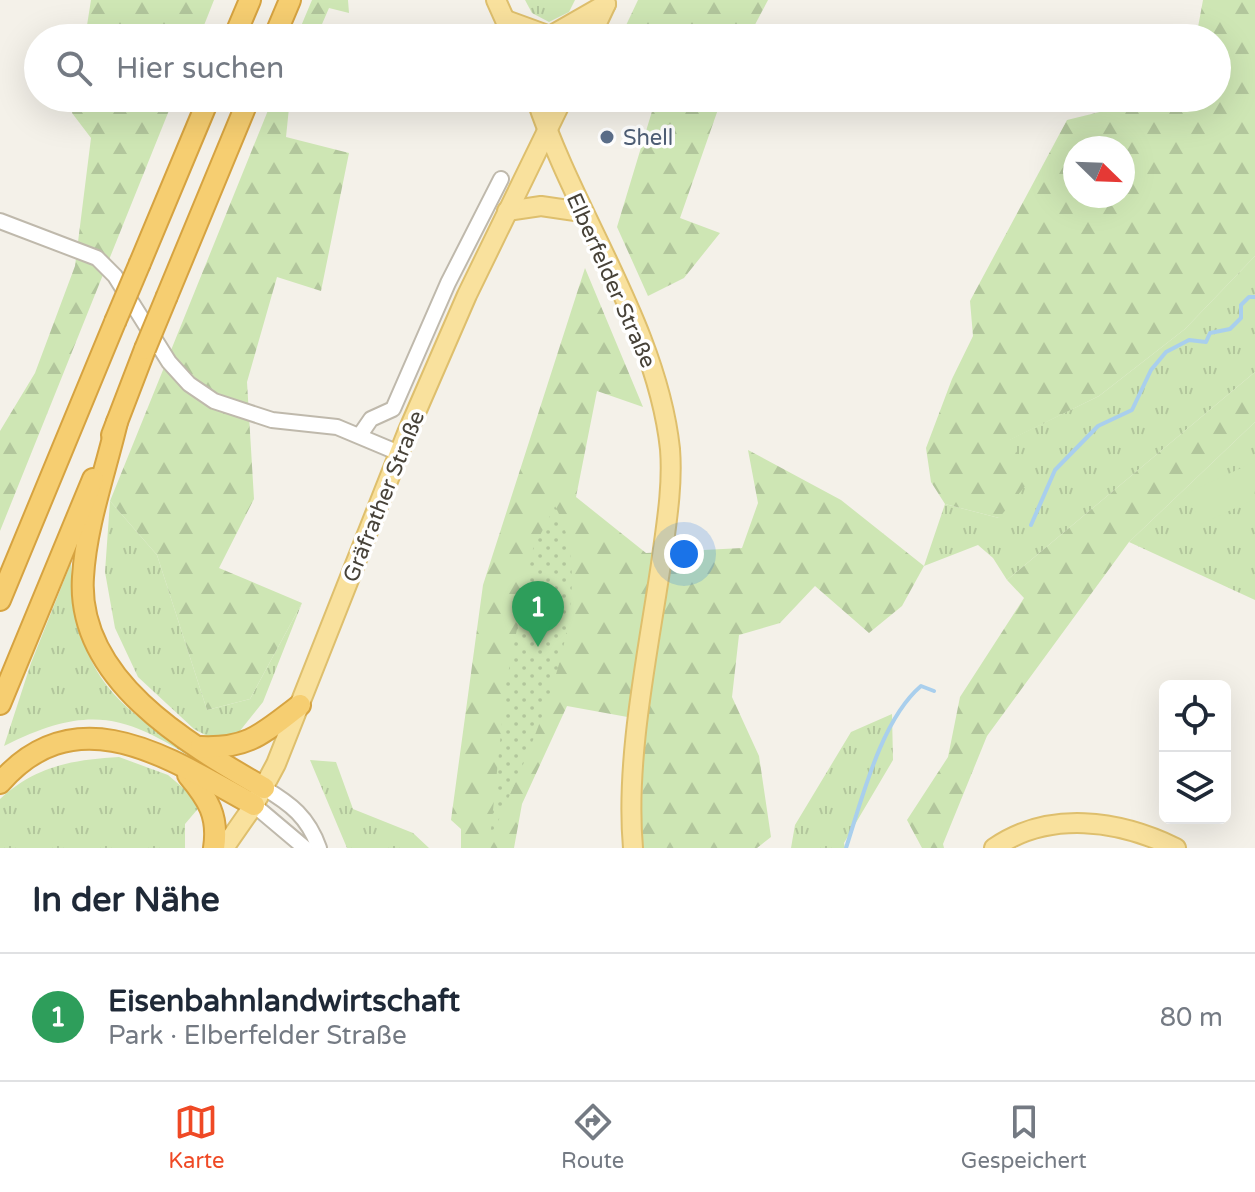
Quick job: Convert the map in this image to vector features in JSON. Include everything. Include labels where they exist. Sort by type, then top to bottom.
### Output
[{"type":"highway","points":[[240,24],[250,0]]},
{"type":"highway","points":[[280,24],[290,0]]},
{"type":"highway","points":[[0,600],[203,112]]},
{"type":"highway","points":[[0,704],[243,112]]},
{"type":"highway","points":[[117,422],[86,546],[82,580],[88,619],[99,649],[140,702],[259,796]]},
{"type":"highway","points":[[200,747],[229,749],[248,744],[300,705]]},
{"type":"highway","points":[[0,783],[11,771],[41,750],[70,740],[97,738],[144,747],[183,769],[259,796]]},
{"type":"highway","points":[[183,769],[212,806],[214,848]]},
{"type":"main road","points":[[496,0],[508,24]]},
{"type":"main road","points":[[570,24],[607,2]]},
{"type":"main road","points":[[597,24],[607,2]]},
{"type":"main road","points":[[506,20],[517,24]]},
{"type":"main road","name":"Elberfelder Straße","points":[[540,112],[582,212],[650,358],[670,450],[667,514],[636,743],[633,848]]},
{"type":"main road","name":"Gräfrather Straße","points":[[224,848],[259,796],[300,705],[399,453],[507,211],[556,112]]},
{"type":"main road","points":[[507,211],[541,206],[582,212]]},
{"type":"main road","points":[[994,848],[1036,828],[1064,823],[1125,828],[1176,848]]},
{"type":"street","name":"Gräfrather Straße","points":[[360,435],[371,419],[393,409],[448,283],[501,179]]},
{"type":"street","points":[[0,221],[97,258],[115,276],[169,362],[189,384],[214,401],[272,420],[312,422],[360,435],[399,453]]},
{"type":"street","points":[[259,796],[305,848]]},
{"type":"street","points":[[259,796],[298,810],[309,824],[319,848]]},
{"type":"green space","points":[[91,0],[214,0],[205,24],[87,24]]},
{"type":"green space","points":[[312,0],[348,0],[349,13],[329,8],[322,24],[302,24]]},
{"type":"green space","points":[[525,0],[575,0],[569,12],[549,22],[532,13]]},
{"type":"green space","points":[[638,0],[768,0],[755,24],[627,24]]},
{"type":"green space","points":[[1203,0],[1255,0],[1255,256],[1185,329],[1099,396],[1010,440],[1031,479],[999,518],[945,504],[931,482],[926,448],[952,379],[973,336],[970,301],[1067,120],[1100,112],[1231,112],[1231,24],[1199,24]]},
{"type":"green space","points":[[168,112],[0,531],[0,431],[35,373],[75,266],[91,138],[72,113]]},
{"type":"green space","points":[[267,112],[289,112],[286,137],[349,153],[321,291],[277,277],[247,382],[254,499],[219,568],[302,603],[250,699],[207,710],[157,555],[110,501]]},
{"type":"green space","points":[[652,112],[717,112],[680,218],[720,233],[684,278],[648,296],[617,227]]},
{"type":"green space","points":[[1255,256],[1255,372],[1007,580],[993,558],[978,545],[924,566],[945,504],[999,518],[1009,440],[1099,396],[1185,329]]},
{"type":"green space","points":[[585,268],[643,407],[597,391],[576,497],[646,553],[742,548],[758,503],[748,450],[841,500],[924,566],[902,606],[869,633],[815,586],[780,623],[739,635],[732,697],[759,756],[771,837],[757,848],[641,848],[644,720],[567,706],[522,804],[514,848],[461,848],[461,829],[451,820],[483,585]]},
{"type":"green space","points":[[1255,372],[1255,422],[1129,542],[987,736],[944,848],[922,848],[907,820],[948,757],[960,697],[1024,598],[1007,580]]},
{"type":"green space","points":[[1255,422],[1255,600],[1129,542]]},
{"type":"green space","points":[[1252,463],[1255,499],[1201,524],[1187,493]]},
{"type":"green space","points":[[110,501],[157,555],[207,710],[250,699],[302,603],[263,702],[235,737],[215,740],[194,729],[138,677],[115,628],[105,572]]},
{"type":"green space","points":[[555,506],[568,543],[572,584],[567,629],[541,719],[490,839],[506,684],[533,549]]},
{"type":"green space","points":[[71,563],[75,606],[96,670],[114,694],[135,714],[227,775],[224,778],[143,731],[95,719],[68,722],[4,746],[31,663]]},
{"type":"green space","points":[[892,714],[893,760],[844,843],[845,848],[791,848],[795,825],[851,732]]},
{"type":"green space","points":[[119,757],[168,775],[202,804],[185,824],[185,848],[0,848],[0,799],[13,788],[55,767]]},
{"type":"green space","points":[[310,760],[336,762],[353,809],[413,833],[429,848],[347,848]]},
{"type":"waterway","points":[[1031,525],[1055,470],[1098,426],[1132,410],[1151,370],[1166,352],[1189,340],[1206,342],[1210,333],[1230,329],[1241,318],[1241,305],[1249,297],[1255,297]]},
{"type":"waterway","points":[[846,848],[874,761],[895,719],[921,686],[934,691]]},
{"type":"place","name":"Shell","points":[[607,137]]},
{"type":"place","name":"Eisenbahnlandwirtschaft","points":[[538,647]]}]
